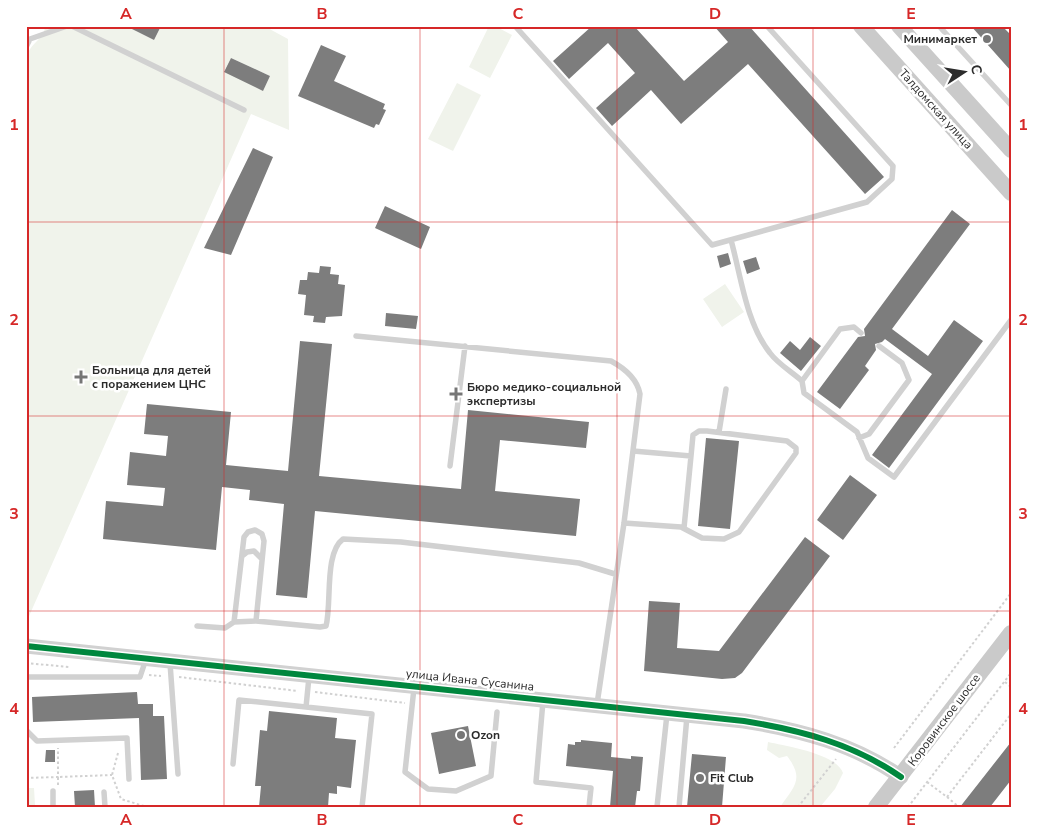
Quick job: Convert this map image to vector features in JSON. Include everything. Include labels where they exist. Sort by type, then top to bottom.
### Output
[{"type":"main road","name":"Талдомская улица","points":[[860,26],[1011,193]]},
{"type":"main road","points":[[902,27],[1011,150]]},
{"type":"main road","name":"Коровинское шоссе","points":[[876,807],[1011,632]]},
{"type":"street","name":"улица Ивана Сусанина","points":[[26,646],[597,704],[772,725],[816,736],[881,763],[901,777]]},
{"type":"lane","points":[[26,47],[30,39],[67,26]]},
{"type":"lane","points":[[72,26],[244,110]]},
{"type":"lane","points":[[515,26],[712,245],[866,202],[892,179],[893,166],[767,26]]},
{"type":"lane","points":[[939,26],[1011,105]]},
{"type":"lane","points":[[731,240],[751,314],[762,341],[771,354],[802,380],[804,393],[857,432],[868,458],[894,477],[1011,320]]},
{"type":"lane","points":[[802,380],[840,330],[854,328],[861,333]]},
{"type":"lane","points":[[356,336],[611,361],[622,367],[635,381],[640,394],[624,523],[597,704]]},
{"type":"lane","points":[[450,466],[465,346]]},
{"type":"lane","points":[[859,438],[869,434],[909,380],[902,363],[879,346]]},
{"type":"lane","points":[[719,432],[726,389]]},
{"type":"lane","points":[[624,523],[684,528],[702,538],[732,538],[739,532],[796,453],[796,448],[788,441],[719,432],[696,432],[691,456],[684,528]]},
{"type":"lane","points":[[633,452],[691,456]]},
{"type":"lane","points":[[234,622],[244,537],[248,532],[255,530],[263,537],[256,621]]},
{"type":"lane","points":[[197,626],[225,628],[234,622],[256,621],[326,626],[333,556],[338,543],[344,539],[401,542],[580,563],[615,574]]},
{"type":"lane","points":[[242,556],[247,552],[254,551],[262,560]]},
{"type":"lane","points":[[26,677],[140,677],[146,658]]},
{"type":"lane","points":[[170,661],[178,774]]},
{"type":"lane","points":[[306,707],[310,675]]},
{"type":"lane","points":[[414,685],[405,772],[428,788],[456,791],[491,776],[497,712]]},
{"type":"lane","points":[[543,699],[536,782],[591,788],[589,807]]},
{"type":"lane","points":[[233,764],[239,700],[372,714],[362,807]]},
{"type":"lane","points":[[657,807],[668,712]]},
{"type":"lane","points":[[679,807],[687,714]]},
{"type":"lane","points":[[26,730],[37,741],[127,738],[129,779]]},
{"type":"lane","points":[[53,791],[54,807]]},
{"type":"lane","points":[[104,792],[105,807]]},
{"type":"path","points":[[894,748],[1011,593]]},
{"type":"path","points":[[26,663],[73,668]]},
{"type":"path","points":[[908,807],[1011,673]]},
{"type":"path","points":[[141,674],[412,704]]},
{"type":"path","points":[[1004,681],[1011,687]]},
{"type":"path","points":[[947,797],[1011,714]]},
{"type":"path","points":[[128,750],[118,753],[112,775],[121,799],[147,807]]},
{"type":"path","points":[[58,752],[58,787]]},
{"type":"path","points":[[798,807],[836,759]]},
{"type":"path","points":[[26,778],[112,775]]},
{"type":"path","points":[[927,782],[959,807]]},
{"type":"shaded area","name":"Больница для детей с поражением ЦНС","points":[[45,26],[138,26],[136,31],[154,40],[161,26],[264,26],[288,39],[289,130],[251,114],[26,623],[26,76],[28,53],[41,37]],"holes":[[[231,58],[270,76],[263,90],[224,71]]]},
{"type":"shaded area","points":[[489,26],[495,26],[512,35],[490,78],[469,67]]},
{"type":"shaded area","points":[[457,83],[481,95],[453,151],[428,139]]},
{"type":"shaded area","points":[[725,284],[744,312],[722,327],[703,299]]},
{"type":"shaded area","points":[[768,742],[810,752],[839,766],[843,773],[835,789],[820,807],[780,807],[796,783],[795,771],[787,756],[779,758],[767,750]]},
{"type":"shaded area","points":[[26,788],[34,788],[35,805],[26,805]]},
{"type":"building","points":[[126,26],[161,26],[154,40]]},
{"type":"building","points":[[592,26],[634,26],[684,81],[728,42],[714,26],[749,26],[884,177],[865,194],[748,64],[681,124],[651,90],[612,126],[596,108],[635,73],[608,43],[569,79],[553,61]]},
{"type":"building","points":[[971,26],[1002,26],[1011,35],[1011,71]]},
{"type":"building","points":[[321,45],[346,56],[334,81],[385,104],[383,109],[386,110],[379,125],[376,124],[374,128],[298,96]]},
{"type":"building","points":[[231,58],[270,76],[263,91],[224,72]]},
{"type":"building","points":[[253,148],[273,157],[231,255],[204,248]]},
{"type":"building","points":[[385,206],[430,227],[421,249],[375,228]]},
{"type":"building","points":[[952,210],[970,224],[892,329],[928,356],[954,320],[983,341],[889,468],[872,455],[932,374],[885,339],[875,344],[876,350],[865,366],[869,370],[840,409],[817,392],[858,337],[865,336],[864,329]]},
{"type":"building","points":[[728,253],[731,264],[720,268],[717,256]]},
{"type":"building","points":[[756,257],[760,269],[747,274],[743,261]]},
{"type":"building","points":[[320,266],[331,267],[330,274],[339,275],[338,284],[345,285],[342,316],[326,317],[325,323],[313,322],[314,316],[304,315],[306,295],[298,294],[300,280],[307,280],[308,272],[319,273]]},
{"type":"building","points":[[386,313],[418,316],[416,329],[385,326]]},
{"type":"building","points":[[810,337],[821,346],[801,371],[780,353],[790,341],[800,350]]},
{"type":"building","points":[[300,341],[332,344],[319,476],[461,489],[468,410],[589,422],[586,448],[500,440],[495,491],[580,499],[576,536],[315,511],[307,598],[276,595],[284,504],[249,500],[250,490],[222,487],[216,550],[103,539],[106,501],[163,506],[165,488],[127,485],[130,452],[166,456],[168,436],[144,434],[147,404],[231,412],[226,465],[288,471]]},
{"type":"building","points":[[706,438],[739,441],[730,529],[698,526]]},
{"type":"building","points":[[850,475],[877,495],[843,540],[817,520]]},
{"type":"building","points":[[805,537],[830,556],[742,673],[735,678],[722,679],[644,671],[649,601],[680,603],[677,648],[719,651]]},
{"type":"building","points":[[137,692],[138,704],[153,704],[153,716],[164,716],[167,779],[141,780],[139,718],[33,722],[32,697]]},
{"type":"building","points":[[269,711],[337,718],[335,738],[356,740],[351,788],[337,786],[337,794],[329,793],[328,807],[259,807],[261,786],[255,786],[260,730],[267,731]]},
{"type":"building","points":[[468,726],[476,766],[439,774],[431,733]]},
{"type":"building","points":[[581,740],[612,743],[611,757],[631,759],[631,756],[643,757],[640,791],[637,791],[635,807],[610,807],[613,771],[566,766],[568,744],[575,745],[575,742],[581,742]]},
{"type":"building","points":[[1011,742],[1011,780],[990,807],[960,807]]},
{"type":"building","points":[[46,750],[55,750],[55,762],[45,762]]},
{"type":"building","points":[[692,754],[726,757],[722,807],[687,807]]},
{"type":"building","points":[[94,790],[95,807],[75,807],[74,791]]},
{"type":"cycle path","points":[[26,646],[744,721],[786,729],[826,740],[865,756],[901,777]]},
{"type":"place","name":"Минимаркет","points":[[987,39]]},
{"type":"place","name":"Больница для детей с поражением ЦНС","points":[[81,377]]},
{"type":"place","name":"Бюро медико-социальной экспертизы","points":[[456,394]]},
{"type":"place","name":"Ozon","points":[[461,735]]},
{"type":"place","name":"Fit Club","points":[[700,778]]}]
